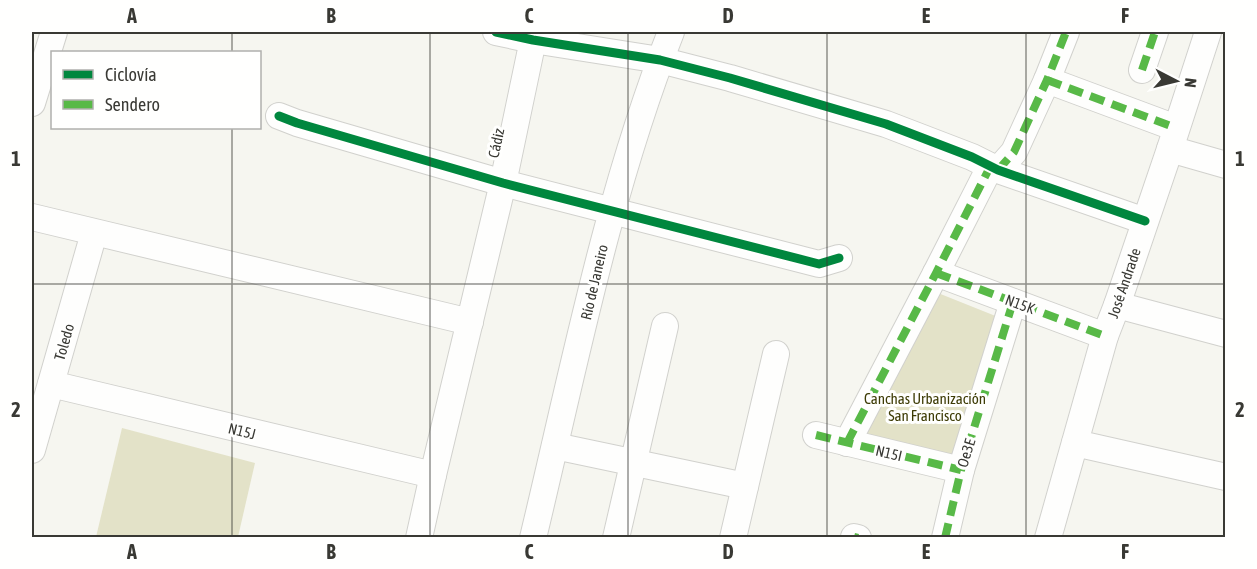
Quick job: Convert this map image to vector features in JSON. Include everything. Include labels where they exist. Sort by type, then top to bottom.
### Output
[{"type":"street","points":[[496,32],[660,60],[730,78],[886,124],[972,157],[994,168],[1145,221]]},
{"type":"street","name":"Río de Janeiro","points":[[533,537],[611,211],[671,32]]},
{"type":"street","points":[[847,443],[994,168],[1014,152],[1066,32]]},
{"type":"street","points":[[1142,70],[1155,32]]},
{"type":"street","name":"José Andrade","points":[[1048,537],[1105,336],[1208,32]]},
{"type":"street","name":"Cádiz","points":[[419,537],[503,183],[533,40]]},
{"type":"street","points":[[32,103],[51,53]]},
{"type":"street","points":[[1047,80],[1226,165]]},
{"type":"street","points":[[279,116],[503,183],[819,264],[839,258]]},
{"type":"street","points":[[32,217],[470,322]]},
{"type":"street","name":"Toledo","points":[[32,450],[94,233]]},
{"type":"street","name":"N15K","points":[[936,273],[1105,336]]},
{"type":"street","name":"Oe3E","points":[[945,537],[961,470],[1013,302]]},
{"type":"street","points":[[1117,305],[1226,334]]},
{"type":"street","points":[[616,537],[665,326]]},
{"type":"street","points":[[733,537],[776,354]]},
{"type":"street","name":"N15J","points":[[51,384],[433,476]]},
{"type":"street","name":"N15I","points":[[816,435],[961,470]]},
{"type":"street","points":[[1075,443],[1226,477]]},
{"type":"street","points":[[555,446],[745,486]]},
{"type":"green space","name":"Canchas Urbanización San Francisco","points":[[928,289],[1008,321],[961,470],[847,443]]},
{"type":"green space","points":[[122,428],[255,463],[238,537],[96,537]]},
{"type":"marked path","points":[[998,170],[1014,152],[1066,32]]},
{"type":"marked path","points":[[1142,70],[1155,32]]},
{"type":"marked path","points":[[1047,80],[1176,128]]},
{"type":"marked path","points":[[847,443],[990,167]]},
{"type":"marked path","points":[[936,273],[1105,336]]},
{"type":"marked path","points":[[945,538],[961,470],[1013,302]]},
{"type":"marked path","points":[[816,435],[961,470]]},
{"type":"marked path","points":[[854,537],[858,538]]},
{"type":"cycle path","points":[[496,32],[660,60],[730,78],[886,124],[972,157],[998,170],[1145,221]]},
{"type":"cycle path","points":[[279,116],[503,183],[819,264],[839,258]]}]
